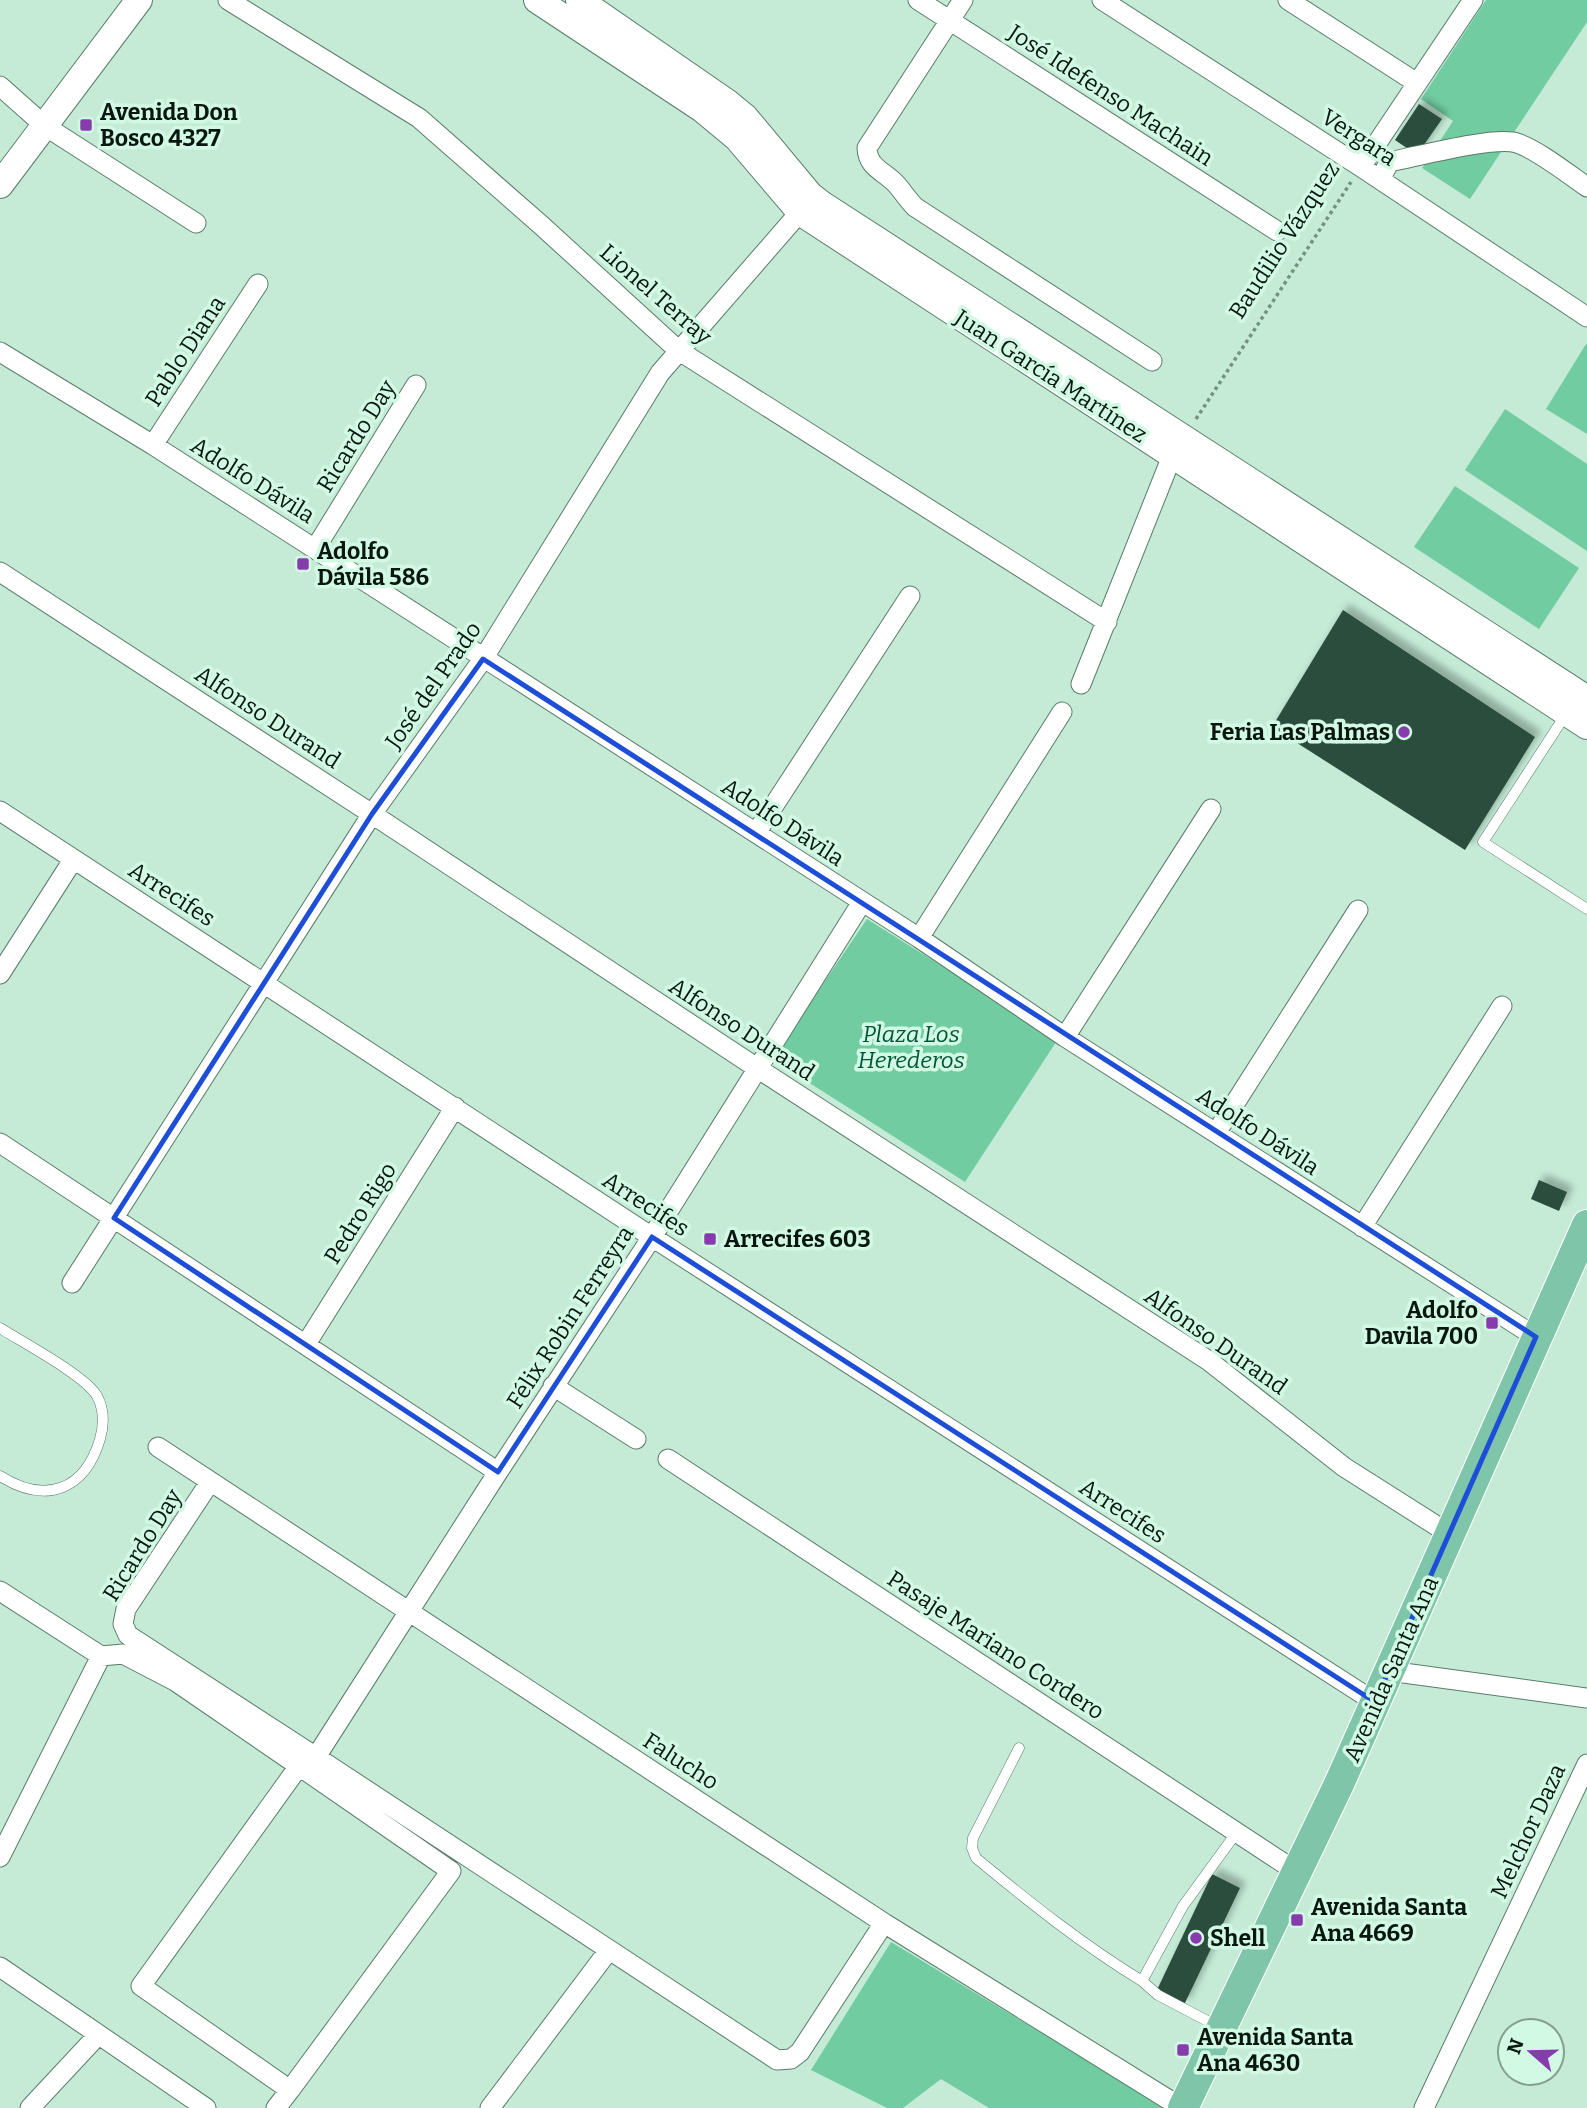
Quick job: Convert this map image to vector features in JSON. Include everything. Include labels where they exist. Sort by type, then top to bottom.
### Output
[{"type":"main road","points":[[0,185],[139,0]]},
{"type":"main road","name":"Juan García Martínez","points":[[537,0],[702,109],[737,138],[805,204],[1580,713]]},
{"type":"main road","name":"Juan García Martínez","points":[[579,0],[728,103],[744,117],[805,204]]},
{"type":"main road","name":"Avenida Santa Ana","points":[[1182,2108],[1339,1784],[1587,1225]]},
{"type":"street","name":"Lionel Terray","points":[[228,0],[419,118],[678,350],[1107,622]]},
{"type":"street","name":"José Idefenso Machain","points":[[918,0],[1277,231]]},
{"type":"street","points":[[963,0],[867,148],[867,158],[897,185],[915,207],[1152,360]]},
{"type":"street","name":"Vergara","points":[[1102,0],[1380,179],[1587,317]]},
{"type":"street","points":[[1288,0],[1417,83]]},
{"type":"street","name":"Baudilio Vázquez","points":[[1361,167],[1417,83],[1466,2]]},
{"type":"street","points":[[0,86],[45,126],[196,223]]},
{"type":"street","points":[[1380,179],[1393,161],[1495,142],[1523,146],[1587,187]]},
{"type":"street","name":"José del Prado","points":[[72,1283],[372,814],[483,659],[660,373],[805,204]]},
{"type":"street","name":"Pablo Diana","points":[[153,445],[258,284]]},
{"type":"street","name":"Adolfo Dávila","points":[[0,352],[153,445],[919,938],[1065,1037],[1536,1337]]},
{"type":"street","name":"Ricardo Day","points":[[315,549],[416,385]]},
{"type":"street","points":[[1081,684],[1178,447]]},
{"type":"street","name":"Alfonso Durand","points":[[0,572],[1209,1361],[1344,1467],[1451,1535]]},
{"type":"street","points":[[756,833],[910,596]]},
{"type":"street","points":[[919,938],[1062,712]]},
{"type":"street","points":[[1065,1037],[1211,809]]},
{"type":"street","name":"Arrecifes","points":[[0,811],[652,1237],[1375,1702]]},
{"type":"street","points":[[0,974],[74,860]]},
{"type":"street","name":"Félix Robin Ferreyra","points":[[290,2090],[141,1986],[308,1762],[652,1237],[862,902]]},
{"type":"street","points":[[1216,1133],[1358,910]]},
{"type":"street","points":[[1363,1227],[1502,1006]]},
{"type":"street","name":"Pedro Rigo","points":[[306,1344],[455,1107]]},
{"type":"street","points":[[0,1143],[498,1472]]},
{"type":"street","points":[[553,1386],[636,1438]]},
{"type":"street","name":"Falucho","points":[[158,1447],[884,1923],[1182,2108]]},
{"type":"street","name":"Pasaje Mariano Cordero","points":[[668,1459],[1297,1872]]},
{"type":"street","name":"Ricardo Day","points":[[210,1482],[126,1609],[123,1624],[128,1635],[308,1762]]},
{"type":"street","points":[[0,1591],[101,1656],[123,1654],[174,1681],[610,1950],[777,2060],[791,2059],[800,2052],[884,1923]]},
{"type":"street","points":[[0,1857],[101,1656]]},
{"type":"street","points":[[1389,1671],[1587,1698]]},
{"type":"street","points":[[276,2108],[451,1871],[308,1762]]},
{"type":"street","name":"Melchor Daza","points":[[1424,2108],[1587,1764]]},
{"type":"street","points":[[490,2108],[610,1950]]},
{"type":"street","points":[[0,1967],[206,2108]]},
{"type":"street","points":[[30,2108],[98,2035]]},
{"type":"lane","points":[[1580,713],[1483,842],[1587,909]]},
{"type":"lane","points":[[0,1328],[89,1386],[97,1396],[103,1412],[103,1421],[94,1457],[79,1479],[54,1490],[38,1491],[22,1487],[0,1476]]},
{"type":"lane","points":[[1019,1748],[973,1838],[972,1848],[976,1858],[1034,1906],[1158,1995],[1220,2028]]},
{"type":"lane","points":[[1142,1981],[1183,1906],[1237,1832]]},
{"type":"path","name":"Baudilio Vázquez","points":[[1178,447],[1361,167]]},
{"type":"highlighted area","points":[[483,659],[1536,1337],[1375,1702],[652,1237],[498,1472],[114,1218],[372,814]]},
{"type":"green space","points":[[1486,0],[1587,0],[1587,22],[1470,199],[1422,168],[1453,121],[1421,99]]},
{"type":"green space","points":[[1587,345],[1587,434],[1546,409]]},
{"type":"green space","points":[[1505,409],[1587,464],[1587,551],[1465,470]]},
{"type":"green space","points":[[1455,486],[1579,568],[1539,629],[1414,547]]},
{"type":"green space","name":"Plaza Los Herederos","points":[[867,919],[1058,1039],[965,1182],[772,1059]]},
{"type":"green space","points":[[891,1942],[1166,2108],[989,2108],[941,2079],[903,2108],[887,2108],[811,2070]]},
{"type":"building","points":[[1419,104],[1442,119],[1417,155],[1395,140]]},
{"type":"building","name":"Feria Las Palmas","points":[[1343,610],[1535,737],[1465,850],[1272,727]]},
{"type":"building","points":[[1539,1180],[1567,1192],[1559,1211],[1531,1199]]},
{"type":"building","points":[[1212,1874],[1240,1888],[1184,2005],[1156,1992]]},
{"type":"place","name":"Avenida Don Bosco 4327","points":[[86,125]]},
{"type":"place","name":"Adolfo Dávila 586","points":[[303,564]]},
{"type":"place","name":"Feria Las Palmas","points":[[1404,732]]},
{"type":"place","name":"Arrecifes 603","points":[[710,1239]]},
{"type":"place","name":"Adolfo Davila 700","points":[[1492,1323]]},
{"type":"place","name":"Avenida Santa Ana 4669","points":[[1297,1920]]},
{"type":"place","name":"Shell","points":[[1196,1938]]},
{"type":"place","name":"Avenida Santa Ana 4630","points":[[1183,2050]]}]
